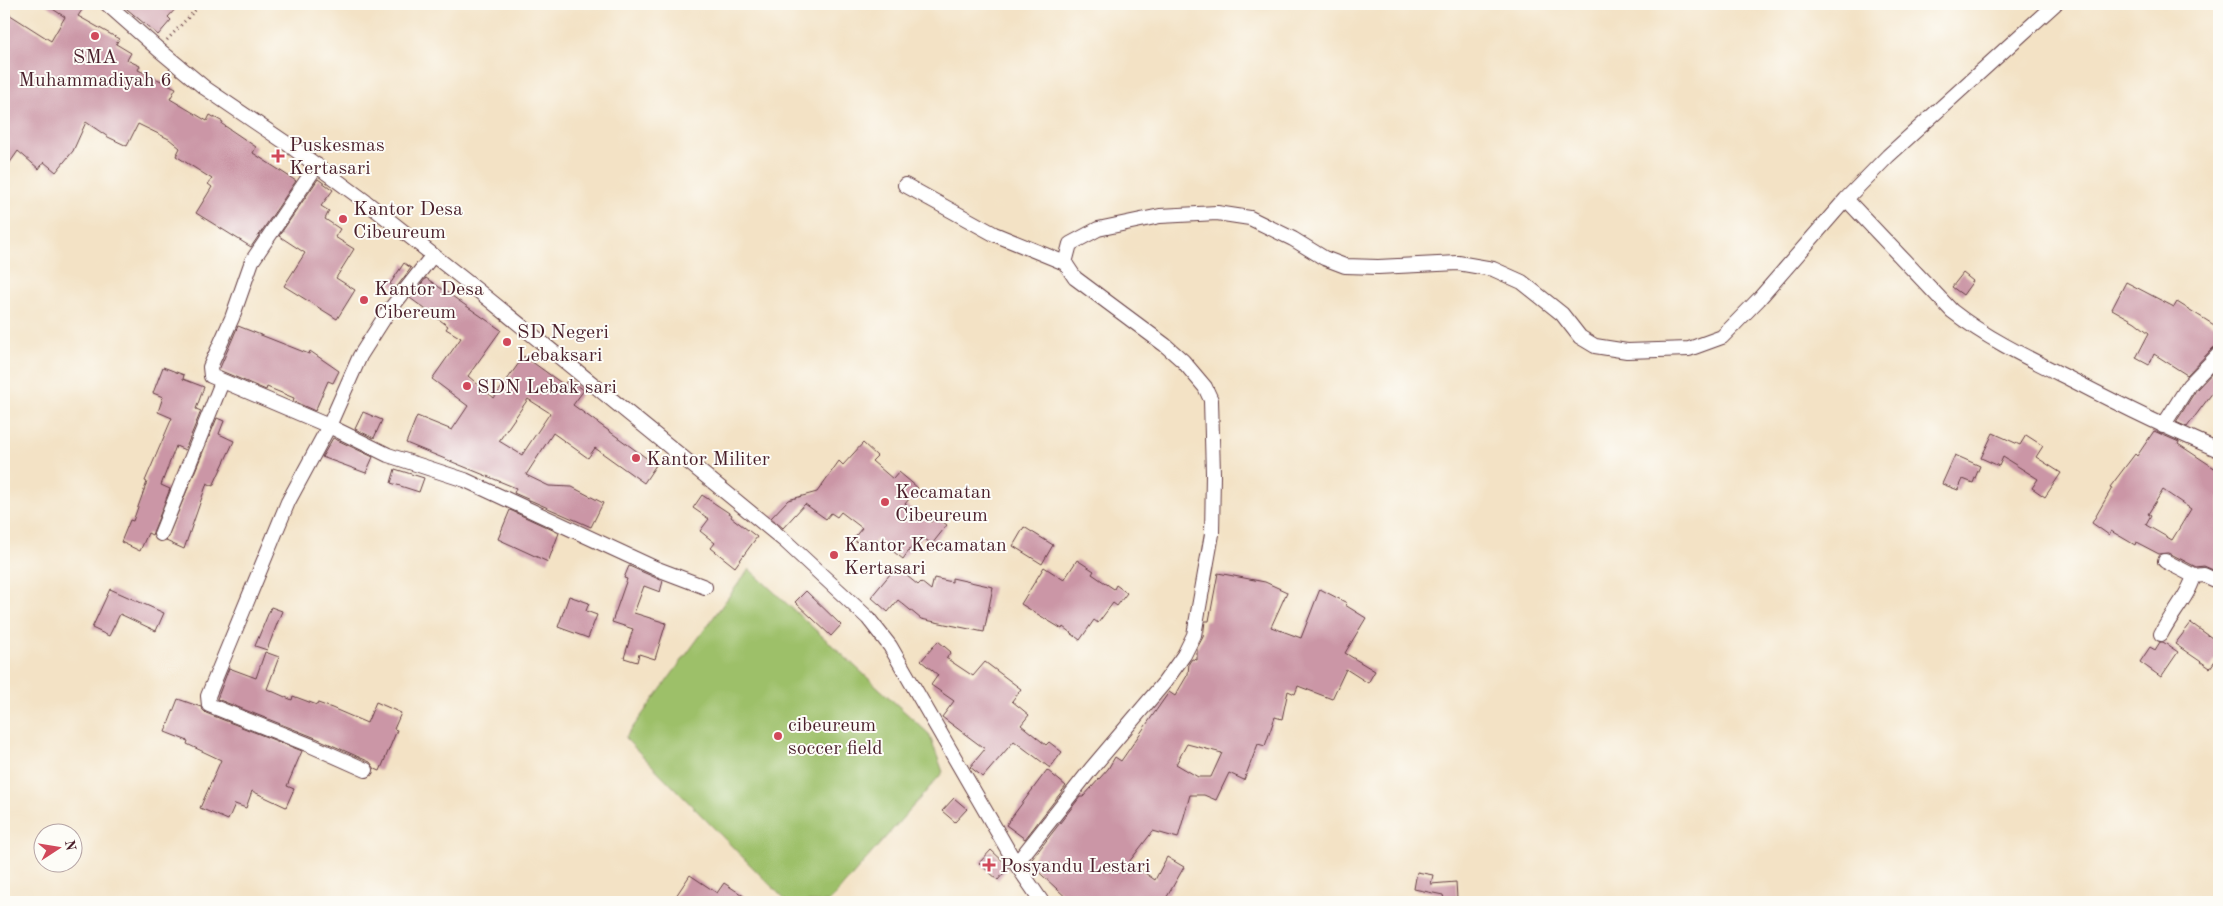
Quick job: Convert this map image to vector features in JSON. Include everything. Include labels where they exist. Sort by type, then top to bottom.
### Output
[{"type":"street","points":[[107,4],[205,88],[317,165],[433,255],[785,541],[868,618],[890,646],[1016,864],[1042,902]]},
{"type":"street","points":[[1065,263],[1070,244],[1098,229],[1160,216],[1218,213],[1250,218],[1293,239],[1324,258],[1345,266],[1378,267],[1458,263],[1493,269],[1522,282],[1562,314],[1580,337],[1594,346],[1627,351],[1689,349],[1722,337],[1888,156],[2055,4]]},
{"type":"street","points":[[317,165],[252,261],[232,318],[210,367],[211,376],[329,426],[388,455],[465,480],[655,568],[706,587]]},
{"type":"street","points":[[904,185],[994,234],[1065,263],[1075,278],[1170,350],[1205,387],[1211,400],[1212,534],[1194,635],[1184,655],[1164,684],[1065,800],[1016,864]]},
{"type":"street","points":[[1846,200],[1952,311],[1972,326],[2007,348],[2163,426],[2219,450]]},
{"type":"street","points":[[366,770],[312,746],[209,705],[208,701],[288,502],[329,426],[360,356],[371,336],[433,255]]},
{"type":"street","points":[[2163,426],[2190,385],[2219,354]]},
{"type":"street","points":[[161,534],[222,382]]},
{"type":"street","points":[[2165,561],[2194,576],[2204,575],[2211,580],[2219,579]]},
{"type":"street","points":[[2161,634],[2173,612],[2191,587],[2194,576]]},
{"type":"path","points":[[158,49],[201,4]]},
{"type":"green space","name":"cibeureum soccer field","points":[[749,569],[929,734],[943,772],[829,902],[787,902],[625,738]]},
{"type":"building","points":[[45,4],[86,4],[78,16],[119,39],[116,44],[131,53],[127,60],[140,66],[138,70],[176,88],[170,99],[207,121],[210,115],[223,122],[222,124],[256,147],[253,153],[296,181],[251,247],[196,213],[212,187],[208,184],[212,179],[176,156],[180,148],[169,139],[138,124],[127,146],[108,137],[86,122],[73,151],[56,172],[44,162],[39,169],[18,151],[4,171],[4,11],[51,41],[65,17]]},
{"type":"building","points":[[121,4],[180,4],[168,17],[171,20],[158,35]]},
{"type":"building","points":[[318,179],[333,190],[321,206],[329,211],[325,219],[340,229],[335,237],[354,249],[336,278],[355,290],[337,319],[284,286],[305,253],[279,236]]},
{"type":"building","points":[[404,263],[411,268],[396,288],[390,284]]},
{"type":"building","points":[[1963,273],[1973,281],[1963,295],[1952,287]]},
{"type":"building","points":[[426,278],[501,330],[468,376],[494,398],[524,356],[564,385],[568,379],[584,390],[573,405],[656,465],[644,483],[595,448],[588,458],[553,433],[526,475],[549,486],[572,487],[603,503],[591,527],[514,493],[516,488],[406,443],[417,416],[452,430],[468,406],[432,379],[461,338],[446,329],[448,326],[410,298]],"holes":[[[528,399],[550,413],[522,455],[499,441]]]},
{"type":"building","points":[[2126,282],[2174,307],[2177,302],[2219,328],[2219,345],[2213,348],[2187,375],[2154,354],[2149,365],[2136,358],[2149,333],[2135,322],[2112,309]]},
{"type":"building","points":[[238,326],[309,354],[310,351],[339,371],[333,383],[328,381],[315,411],[293,401],[294,398],[267,387],[266,390],[219,370]]},
{"type":"building","points":[[2219,366],[2219,384],[2187,427],[2176,422],[2196,390]]},
{"type":"building","points":[[163,367],[184,375],[183,379],[204,387],[196,409],[201,411],[185,450],[176,446],[161,485],[170,489],[152,535],[148,533],[140,551],[121,542],[130,520],[133,521],[147,482],[145,481],[172,418],[158,412],[163,397],[153,393]]},
{"type":"building","points":[[363,412],[382,420],[374,438],[355,429]]},
{"type":"building","points":[[217,418],[224,421],[219,434],[234,441],[213,486],[207,483],[184,549],[166,541]]},
{"type":"building","points":[[2154,431],[2179,442],[2178,444],[2219,471],[2219,567],[2213,570],[2204,566],[2196,567],[2169,553],[2159,554],[2136,542],[2135,545],[2111,531],[2109,535],[2092,523],[2112,488],[2110,487],[2135,454],[2137,456]],"holes":[[[2163,490],[2191,509],[2172,540],[2146,525],[2151,516],[2148,514]]]},
{"type":"building","points":[[1993,433],[2020,445],[2026,435],[2043,446],[2036,457],[2061,473],[2045,497],[2032,488],[2038,479],[2003,457],[1999,466],[1981,458]]},
{"type":"building","points":[[333,438],[373,457],[366,473],[322,457]]},
{"type":"building","points":[[863,443],[877,456],[872,461],[893,479],[899,472],[918,488],[905,504],[931,522],[935,516],[947,525],[932,544],[922,537],[916,547],[913,545],[903,559],[877,539],[868,550],[853,539],[862,528],[841,512],[837,517],[831,513],[826,519],[805,504],[783,528],[771,518],[788,500],[817,492],[839,461],[843,465]]},
{"type":"building","points":[[1955,455],[1980,466],[1973,483],[1963,479],[1958,490],[1942,484]]},
{"type":"building","points":[[395,469],[424,478],[419,492],[391,483]]},
{"type":"building","points":[[702,495],[732,515],[731,517],[757,537],[735,567],[711,548],[715,543],[700,531],[709,519],[693,508]]},
{"type":"building","points":[[510,510],[559,533],[548,562],[498,539]]},
{"type":"building","points":[[1024,527],[1053,545],[1042,564],[1013,546]]},
{"type":"building","points":[[1077,560],[1094,571],[1092,574],[1114,589],[1116,585],[1127,593],[1117,606],[1113,603],[1098,623],[1094,620],[1080,640],[1063,627],[1062,629],[1021,604],[1044,567],[1064,580]]},
{"type":"building","points":[[629,566],[663,581],[660,592],[644,586],[634,613],[666,623],[655,659],[639,654],[637,662],[624,658],[633,629],[612,622],[627,579],[624,578]]},
{"type":"building","points":[[896,567],[918,585],[921,582],[931,590],[934,578],[952,582],[952,578],[993,587],[984,632],[921,619],[898,600],[888,612],[871,597]]},
{"type":"building","points":[[1218,573],[1265,582],[1287,592],[1271,627],[1301,638],[1320,589],[1347,603],[1345,605],[1366,618],[1345,653],[1375,671],[1368,683],[1346,669],[1332,699],[1298,686],[1295,694],[1288,691],[1282,719],[1275,717],[1265,746],[1258,744],[1244,780],[1229,773],[1216,800],[1204,795],[1190,795],[1178,838],[1153,831],[1129,862],[1155,880],[1167,857],[1184,867],[1164,902],[1071,902],[1029,863],[1080,797],[1083,797],[1108,769],[1115,757],[1121,761],[1169,692],[1175,696],[1188,674],[1189,663],[1192,659],[1197,660],[1197,648],[1203,637],[1205,621],[1209,621]],"holes":[[[1187,744],[1222,753],[1211,777],[1198,777],[1176,764]]]},
{"type":"building","points":[[110,589],[164,613],[156,631],[120,614],[109,636],[92,628]]},
{"type":"building","points":[[806,591],[841,625],[831,636],[795,602]]},
{"type":"building","points":[[569,596],[589,603],[586,611],[597,615],[588,638],[558,627]]},
{"type":"building","points":[[271,607],[282,611],[267,650],[255,646]]},
{"type":"building","points":[[2191,623],[2219,643],[2219,655],[2210,668],[2175,644]]},
{"type":"building","points":[[938,641],[951,652],[946,658],[973,676],[985,662],[1021,689],[1012,701],[1029,715],[1021,725],[1046,745],[1049,742],[1062,752],[1050,768],[1014,741],[983,777],[970,767],[985,749],[942,717],[954,701],[931,685],[938,675],[921,661]]},
{"type":"building","points":[[2160,642],[2178,652],[2161,677],[2140,662],[2150,647],[2155,650]]},
{"type":"building","points":[[265,652],[279,657],[267,689],[292,700],[293,696],[317,705],[318,703],[367,723],[376,702],[401,713],[394,729],[397,730],[380,771],[375,769],[370,762],[316,738],[217,699],[229,668],[256,678]]},
{"type":"building","points":[[178,699],[201,707],[206,713],[302,751],[287,786],[294,789],[286,807],[252,791],[246,808],[235,804],[228,820],[200,808],[221,760],[187,744],[188,741],[165,732]]},
{"type":"building","points":[[1047,770],[1066,786],[1025,839],[1006,825]]},
{"type":"building","points":[[954,798],[967,809],[955,822],[942,811]]},
{"type":"building","points":[[991,850],[1008,868],[998,880],[979,863]]},
{"type":"building","points":[[1417,872],[1433,875],[1431,884],[1456,882],[1457,898],[1444,899],[1443,895],[1414,889]]},
{"type":"building","points":[[690,875],[717,893],[724,883],[753,902],[672,902]]},
{"type":"place","name":"SMA Muhammadiyah 6","points":[[95,36]]},
{"type":"place","name":"Puskesmas Kertasari","points":[[278,156]]},
{"type":"place","name":"Kantor Desa Cibeureum","points":[[343,219]]},
{"type":"place","name":"Kantor Desa Cibereum","points":[[364,300]]},
{"type":"place","name":"SD Negeri Lebaksari","points":[[507,342]]},
{"type":"place","name":"SDN Lebak sari","points":[[467,386]]},
{"type":"place","name":"Kantor Militer","points":[[636,458]]},
{"type":"place","name":"Kecamatan Cibeureum","points":[[885,502]]},
{"type":"place","name":"Kantor Kecamatan Kertasari","points":[[834,555]]},
{"type":"place","name":"cibeureum soccer field","points":[[778,736]]},
{"type":"place","name":"Posyandu Lestari","points":[[989,865]]}]
